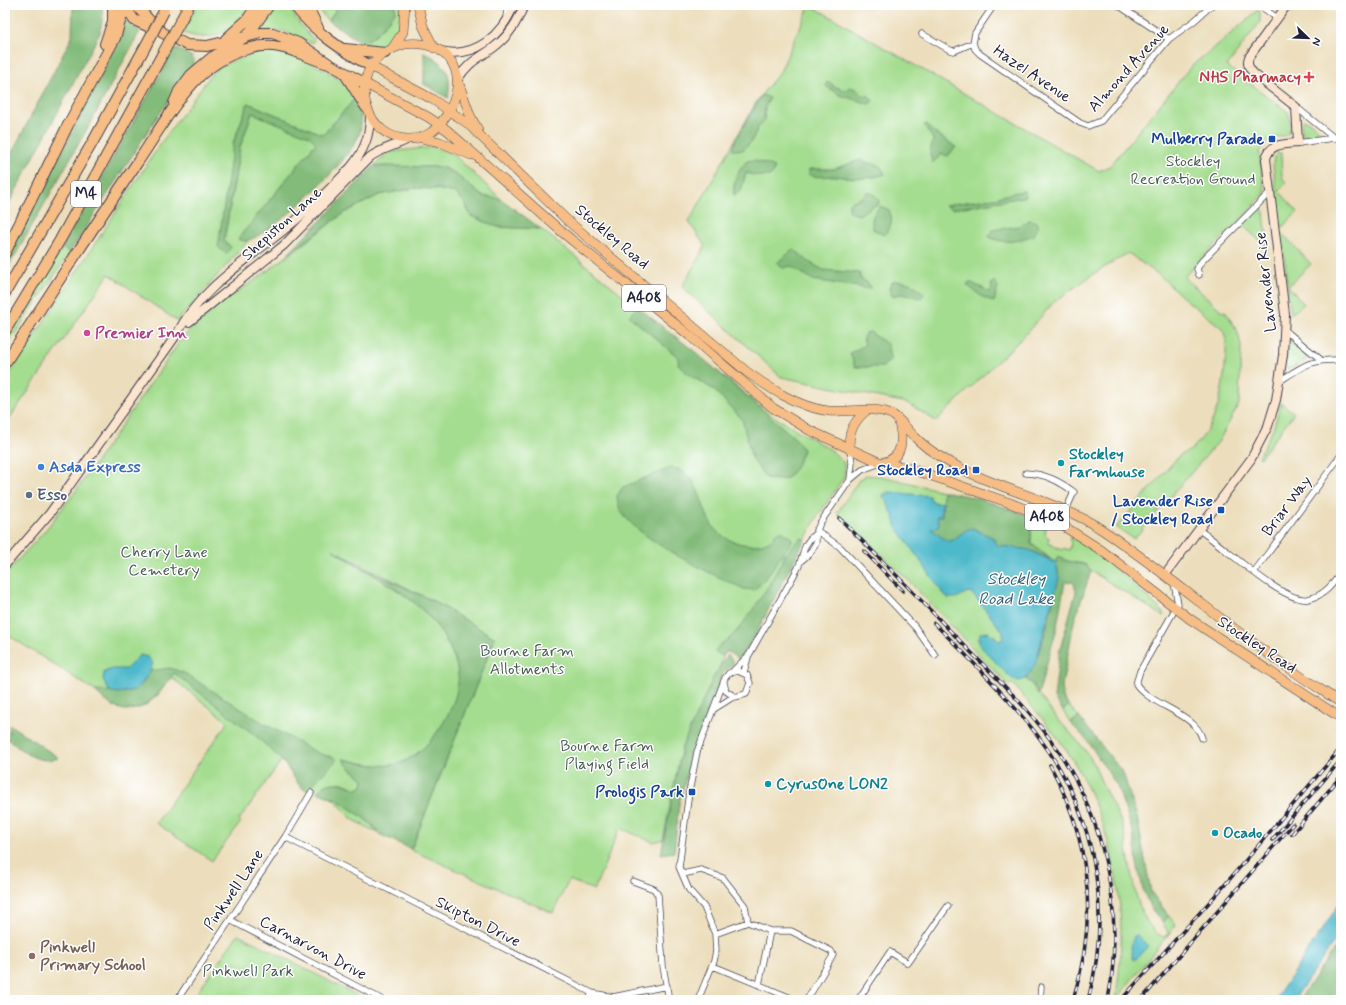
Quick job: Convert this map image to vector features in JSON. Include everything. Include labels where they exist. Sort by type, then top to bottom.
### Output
[{"type":"highway","name":"M4","points":[[94,74],[112,27],[113,5]]},
{"type":"highway","name":"M4","points":[[136,5],[148,19],[164,33],[180,43],[195,47],[207,46],[261,33],[281,35],[305,47],[329,64],[366,84]]},
{"type":"highway","name":"M4","points":[[5,331],[75,213],[189,5]]},
{"type":"highway","name":"M4","points":[[223,41],[235,32],[257,5]]},
{"type":"highway","name":"M4","points":[[169,116],[179,91],[197,69],[211,58],[247,36],[269,5]]},
{"type":"highway","points":[[294,5],[312,27],[322,35],[338,47],[372,67]]},
{"type":"highway","points":[[307,5],[322,35]]},
{"type":"highway","name":"M4","points":[[5,253],[94,74],[115,38],[124,6]]},
{"type":"highway","name":"M4","points":[[124,6],[137,22],[164,33]]},
{"type":"highway","name":"M4","points":[[5,292],[84,157],[166,8]]},
{"type":"highway","name":"M4","points":[[5,363],[169,116],[201,75],[219,62],[241,51],[262,46],[278,45],[293,49],[315,60],[329,64]]},
{"type":"highway","points":[[338,47],[354,51],[388,51]]},
{"type":"highway","name":"M4","points":[[344,72],[368,111]]},
{"type":"main road","points":[[388,51],[403,32],[405,5]]},
{"type":"main road","name":"A408","points":[[418,5],[423,26],[437,49],[452,63],[470,115],[486,140]]},
{"type":"main road","points":[[368,111],[364,99],[366,84],[372,67],[380,56],[388,51],[412,44],[437,49]]},
{"type":"main road","name":"Stockley Road","points":[[372,67],[450,110],[486,140],[570,222],[747,372],[769,388],[802,404],[826,411],[886,412],[898,419],[915,438],[935,453],[958,467],[1066,510],[1104,531],[1165,575],[1277,661],[1341,703]]},
{"type":"main road","points":[[422,138],[430,134],[440,125],[450,110],[455,100],[458,81]]},
{"type":"main road","name":"Stockley Road","points":[[366,84],[440,125],[556,227],[690,336],[772,408],[809,430],[880,463],[909,468],[1010,502],[1057,522],[1101,550],[1176,610],[1341,718]]},
{"type":"main road","name":"A408","points":[[368,111],[380,128],[387,134],[399,138],[422,138],[440,142],[480,159]]},
{"type":"main road","points":[[850,450],[850,434],[853,426],[858,417],[866,411]]},
{"type":"main road","points":[[880,463],[894,457],[901,447],[902,439],[898,419]]},
{"type":"street","points":[[506,21],[508,5]]},
{"type":"street","points":[[437,49],[455,54],[469,51],[488,39],[506,21],[514,5]]},
{"type":"street","points":[[458,81],[467,65],[494,48],[505,37],[518,20],[524,5]]},
{"type":"street","points":[[922,34],[954,51],[973,43],[975,33],[994,5]]},
{"type":"street","points":[[1118,5],[1169,39]]},
{"type":"street","name":"Almond Avenue","points":[[1080,123],[1088,126],[1101,121],[1169,39],[1194,21],[1212,5]]},
{"type":"street","points":[[1259,5],[1277,18]]},
{"type":"street","points":[[1287,5],[1249,57],[1248,66],[1254,74],[1334,138]]},
{"type":"street","name":"Hazel Avenue","points":[[973,43],[975,49],[980,54],[1080,123]]},
{"type":"street","points":[[1296,107],[1298,143],[1341,137]]},
{"type":"street","name":"Shepiston Lane","points":[[5,565],[50,513],[177,334],[183,323],[224,278],[248,257],[289,227],[351,167],[359,157],[367,141],[368,111]]},
{"type":"street","name":"Shepiston Lane","points":[[177,334],[197,315],[284,245],[370,157],[384,148],[400,144],[408,139]]},
{"type":"street","name":"Lavender Rise","points":[[1165,575],[1251,459],[1272,414],[1280,381],[1286,332],[1284,296],[1270,192],[1267,156],[1274,146],[1298,143]]},
{"type":"street","name":"Lavender Rise","points":[[1199,275],[1197,269],[1201,262],[1270,192]]},
{"type":"street","points":[[1286,332],[1320,360]]},
{"type":"street","points":[[1280,381],[1306,364],[1320,360],[1341,360]]},
{"type":"street","points":[[850,450],[852,463],[850,480]]},
{"type":"street","name":"Briar Way","points":[[1254,572],[1341,455]]},
{"type":"street","points":[[802,560],[802,550],[807,541],[816,532],[850,480],[862,470],[880,463]]},
{"type":"street","points":[[1026,472],[1042,474],[1055,479],[1074,492],[1066,510]]},
{"type":"street","points":[[1199,530],[1285,594],[1303,599],[1323,593],[1330,588],[1341,573]]},
{"type":"street","points":[[698,1000],[712,966],[716,951],[716,937],[704,907],[689,890],[679,867],[689,792],[698,752],[726,676],[733,671],[749,654],[802,560],[810,553],[816,543],[816,532]]},
{"type":"street","points":[[816,532],[840,547],[915,627],[935,655]]},
{"type":"street","points":[[1174,582],[1178,602],[1176,610],[1140,671],[1136,684],[1145,694],[1192,723],[1200,730],[1202,738]]},
{"type":"street","points":[[744,672],[749,654]]},
{"type":"street","points":[[714,709],[733,697],[743,696],[748,691],[749,679],[744,672],[733,671]]},
{"type":"street","points":[[724,683],[726,691],[733,697]]},
{"type":"street","name":"Pinkwell Lane","points":[[177,1000],[285,837],[311,793]]},
{"type":"street","name":"Skipton Drive","points":[[285,837],[592,993],[613,997],[667,986]]},
{"type":"street","points":[[683,874],[701,870],[723,878],[745,906],[748,922]]},
{"type":"street","points":[[633,881],[654,889],[658,895],[663,966],[669,1000]]},
{"type":"street","points":[[858,1000],[890,952],[908,963],[948,906]]},
{"type":"street","name":"Carnarvon Drive","points":[[230,920],[383,1000]]},
{"type":"street","points":[[716,937],[748,922],[770,931],[791,932],[831,951],[833,955],[831,959],[808,998],[805,1000]]},
{"type":"street","points":[[759,985],[770,931]]},
{"type":"street","points":[[712,966],[796,1000]]},
{"type":"street","points":[[1040,1000],[1041,987]]},
{"type":"street","points":[[589,1000],[592,993]]},
{"type":"green space","points":[[73,5],[101,5],[103,15],[100,33],[5,211],[5,166],[72,37]]},
{"type":"green space","points":[[197,5],[246,5],[242,16],[231,27],[218,35],[198,37],[183,33]]},
{"type":"green space","points":[[275,5],[288,5],[301,26],[314,40],[312,43],[284,31],[260,30]]},
{"type":"green space","points":[[316,5],[332,5],[335,11],[329,21],[326,19]]},
{"type":"green space","points":[[332,5],[395,5],[395,12],[376,34],[362,43],[329,21],[335,11]]},
{"type":"green space","points":[[395,5],[400,5],[400,21],[396,35],[388,43],[376,49],[360,47],[362,43],[376,34],[384,26],[395,12]]},
{"type":"green space","name":"Stockley Recreation Ground","points":[[810,5],[1099,171],[1110,166],[1193,64],[1207,54],[1258,10],[1260,12],[1260,22],[1227,66],[1288,112],[1290,130],[1287,135],[1271,139],[1259,151],[1265,194],[1184,277],[1223,312],[1225,311],[1238,332],[1241,346],[1239,404],[1219,441],[1134,539],[1116,527],[1177,458],[1195,446],[1208,428],[1220,397],[1224,375],[1226,346],[1222,328],[1185,299],[1159,275],[1128,253],[1095,273],[1054,302],[1023,337],[936,421],[907,403],[781,377],[682,287],[705,246],[689,222],[758,99],[780,72]]},
{"type":"green space","points":[[126,20],[140,31],[86,131],[5,273],[5,258],[61,155],[118,41]]},
{"type":"green space","points":[[175,48],[191,56],[194,60],[192,67],[155,120],[70,252],[62,248]]},
{"type":"green space","points":[[262,50],[287,54],[314,64],[339,79],[356,97],[325,133],[321,134],[248,103],[233,143],[224,241],[240,147],[252,113],[310,136],[316,143],[238,239],[248,241],[177,321],[109,274],[5,425],[5,381],[161,143],[213,72],[221,66]]},
{"type":"green space","points":[[424,52],[432,56],[443,65],[446,70],[449,82],[448,98],[424,84]]},
{"type":"green space","points":[[827,82],[831,83],[833,86],[845,90],[851,87],[862,95],[869,96],[873,101],[869,104],[840,95],[826,86]]},
{"type":"green space","points":[[762,95],[770,98],[765,107],[764,121],[758,128],[751,142],[743,150],[732,150],[737,137]]},
{"type":"green space","points":[[356,97],[361,116],[361,125],[359,135],[353,147],[327,178],[293,210],[261,234],[248,241],[245,241],[238,239],[316,143],[309,136],[252,113],[240,147],[224,241],[231,247],[226,254],[218,247],[233,144],[248,103],[321,134],[325,133]]},
{"type":"green space","points":[[1303,120],[1310,122],[1317,128],[1320,132],[1318,135],[1303,136],[1301,124]]},
{"type":"green space","points":[[927,124],[935,133],[956,147],[948,156],[942,154],[932,163],[930,153],[933,139],[924,125]]},
{"type":"green space","points":[[433,147],[453,154],[501,199],[482,196],[454,173],[442,167],[374,166],[389,152]]},
{"type":"green space","points":[[1277,153],[1281,153],[1282,177],[1286,183],[1279,191],[1298,212],[1280,229],[1273,164],[1274,156]]},
{"type":"green space","points":[[754,160],[775,167],[773,174],[756,176],[746,173],[741,191],[734,195],[734,185],[738,173],[747,161]]},
{"type":"green space","points":[[860,160],[880,166],[885,174],[860,178],[834,176],[818,177],[809,175],[809,169],[834,169]]},
{"type":"green space","points":[[374,166],[442,167],[454,173],[482,196],[501,199],[541,229],[498,227],[471,216],[464,202],[456,193],[437,189],[415,188],[379,195],[344,213],[288,254]]},
{"type":"green space","points":[[415,188],[437,189],[456,193],[464,202],[471,216],[498,227],[541,229],[773,416],[831,450],[843,462],[845,470],[844,477],[816,519],[740,660],[727,651],[723,656],[723,659],[682,747],[663,840],[653,842],[620,828],[594,890],[569,880],[553,913],[411,850],[495,638],[435,602],[339,553],[396,589],[422,610],[433,622],[449,645],[458,670],[459,681],[453,704],[440,729],[421,750],[411,758],[394,765],[372,765],[344,759],[347,765],[364,780],[363,786],[357,789],[340,782],[318,792],[310,788],[308,791],[300,786],[282,760],[239,820],[241,822],[212,861],[156,823],[228,722],[171,677],[158,695],[145,706],[134,709],[114,707],[95,691],[5,633],[5,574],[44,532],[78,488],[183,337],[218,305],[254,281],[344,213],[379,195]]},
{"type":"green space","points":[[1026,191],[1024,197],[953,209],[945,205],[994,198]]},
{"type":"green space","points":[[867,192],[875,195],[879,204],[859,215],[849,212],[849,203],[862,197]]},
{"type":"green space","points":[[880,206],[889,210],[891,217],[890,226],[884,235],[873,229],[872,225],[873,216]]},
{"type":"green space","points":[[1261,208],[1264,212],[1268,248],[1242,225]]},
{"type":"green space","points":[[1030,220],[1036,222],[1038,227],[1034,235],[1012,241],[1001,241],[989,237],[992,230],[1019,226]]},
{"type":"green space","points":[[1281,232],[1311,264],[1288,286],[1304,304],[1291,314]]},
{"type":"green space","points":[[62,248],[70,252],[5,349],[5,342]]},
{"type":"green space","points":[[794,249],[809,262],[823,270],[860,273],[860,278],[869,284],[871,289],[813,280],[791,266],[783,268],[777,263]]},
{"type":"green space","points":[[895,281],[911,284],[924,294],[921,298],[901,294],[892,296],[889,288],[891,283]]},
{"type":"green space","points":[[994,281],[998,287],[994,302],[981,296],[967,285],[969,282],[985,289],[988,292],[992,289],[991,284]]},
{"type":"green space","points":[[637,307],[694,351],[797,440],[803,450],[796,468],[786,479],[776,480],[766,478],[752,459],[742,419],[714,390],[687,373],[678,364],[679,358],[629,316]]},
{"type":"green space","points":[[870,332],[887,344],[891,359],[883,367],[855,367],[850,353],[865,345],[863,339],[865,333]]},
{"type":"green space","points":[[1291,342],[1304,352],[1307,357],[1305,361],[1288,370],[1285,366],[1288,345]]},
{"type":"green space","points":[[1281,403],[1294,413],[1260,458],[1259,456],[1273,429]]},
{"type":"green space","points":[[670,468],[687,474],[697,489],[711,524],[721,535],[737,543],[754,545],[769,541],[777,532],[783,532],[791,537],[792,541],[765,579],[754,590],[744,589],[678,556],[646,535],[632,524],[622,513],[618,504],[617,496],[623,487]]},
{"type":"green space","points":[[866,475],[881,476],[943,491],[944,502],[936,503],[923,496],[912,494],[888,502],[897,526],[948,598],[968,592],[972,593],[1003,632],[1004,639],[999,641],[994,635],[978,638],[979,643],[1018,681],[1026,679],[1030,683],[1091,759],[1122,824],[1135,892],[1146,920],[1154,930],[1163,937],[1167,935],[1168,932],[1162,922],[1169,916],[1176,925],[1116,999],[1121,948],[1121,917],[1115,870],[1102,824],[1094,801],[1084,780],[1072,759],[1044,720],[1012,683],[1009,686],[907,579],[837,513],[859,480]]},
{"type":"green space","points":[[943,491],[973,497],[1034,517],[1031,525],[1031,544],[1050,559],[1029,550],[996,545],[993,538],[972,528],[952,541],[945,540],[930,529],[939,524],[937,516],[942,516]]},
{"type":"green space","points":[[1034,517],[1047,523],[1045,534],[1049,538],[1048,543],[1062,550],[1064,548],[1069,550],[1071,545],[1069,536],[1080,542],[1125,576],[1163,612],[1163,616],[1091,571],[1084,564],[1060,559],[1056,560],[1056,563],[1031,544],[1031,525]]},
{"type":"green space","points":[[802,538],[805,539],[761,624],[740,660],[727,651],[723,656],[715,652],[721,644],[732,636],[746,619],[767,588],[787,553],[797,541]]},
{"type":"green space","points":[[333,550],[366,569],[435,602],[495,638],[411,849],[379,834],[371,823],[336,799],[317,792],[331,783],[346,785],[357,789],[363,786],[364,780],[347,765],[343,759],[372,765],[393,765],[410,758],[421,750],[439,730],[452,706],[458,683],[458,671],[452,653],[444,637],[435,623],[423,610],[394,588]]},
{"type":"green space","points":[[1058,557],[1069,562],[1084,565],[1091,571],[1074,622],[1062,685],[1063,697],[1068,705],[1063,711],[1054,698],[1060,649],[1076,592],[1074,583],[1071,581],[1065,582],[1056,631],[1038,695],[1033,684],[1026,679],[1037,657],[1051,612],[1058,572],[1056,560]]},
{"type":"green space","points":[[728,655],[734,663],[723,673],[693,749],[679,804],[674,852],[661,854],[682,747],[714,676]]},
{"type":"green space","points":[[170,668],[184,673],[260,721],[308,748],[320,754],[336,758],[336,761],[308,791],[300,786],[282,760],[256,736],[174,673],[150,702],[142,707],[134,709],[124,710],[114,707],[95,691],[126,692],[141,685],[150,671]]},
{"type":"green space","points":[[1068,705],[1079,717],[1070,723],[1063,711]]},
{"type":"green space","points":[[1079,717],[1123,773],[1137,817],[1151,892],[1169,916],[1162,922],[1150,907],[1143,889],[1137,863],[1133,832],[1117,786],[1087,740],[1070,723]]},
{"type":"green space","points":[[10,725],[59,758],[45,760],[25,753],[8,739]]},
{"type":"green space","points":[[319,792],[335,798],[352,808],[379,834],[352,819],[335,800]]},
{"type":"green space","name":"Pinkwell Park","points":[[238,934],[366,1000],[192,1000]]},
{"type":"green space","points":[[1341,939],[1341,987],[1331,1000],[1299,1000]]},
{"type":"water","name":"Stockley Road Lake","points":[[890,492],[930,496],[930,499],[936,503],[944,502],[941,508],[942,517],[939,515],[937,516],[939,524],[937,528],[931,529],[945,540],[952,541],[966,530],[972,528],[993,538],[996,545],[1029,550],[1056,563],[1059,578],[1035,665],[1026,679],[1018,681],[1011,678],[982,648],[979,643],[980,633],[989,632],[999,641],[1003,639],[1003,632],[972,593],[968,592],[956,598],[948,598],[942,592],[896,526],[888,502],[883,497],[884,494]]},
{"type":"water","points":[[140,655],[148,657],[153,663],[141,685],[135,690],[118,693],[109,691],[103,679],[104,672],[112,669],[126,669]]},
{"type":"water","points":[[1341,901],[1341,932],[1294,1000],[1275,1000]]},
{"type":"water","points":[[1137,935],[1148,946],[1136,959],[1133,960],[1131,948],[1134,936]]},
{"type":"railway","points":[[839,518],[1018,700],[1050,739],[1069,768],[1085,799],[1097,831],[1106,864],[1112,897],[1114,931],[1113,966],[1108,1000]]},
{"type":"railway","points":[[864,551],[903,591]]},
{"type":"railway","points":[[934,623],[988,678],[1026,721],[1058,765],[1073,796],[1085,829],[1094,862],[1098,897],[1099,931],[1095,966],[1088,1000]]},
{"type":"railway","points":[[1121,1000],[1223,887],[1341,748]]},
{"type":"railway","points":[[1272,840],[1341,760]]},
{"type":"railway","points":[[1050,765],[1064,793],[1074,822],[1082,851],[1086,880],[1088,910],[1086,940],[1081,970],[1073,1000]]},
{"type":"railway","points":[[1292,834],[1341,776]]},
{"type":"railway","points":[[1141,1000],[1293,824]]},
{"type":"place","name":"NHS Pharmacy","points":[[1309,77]]},
{"type":"place","name":"Mulberry Parade","points":[[1272,139]]},
{"type":"place","name":"Premier Inn","points":[[87,333]]},
{"type":"place","name":"Stockley Farmhouse","points":[[1061,463]]},
{"type":"place","name":"Asda Express","points":[[41,467]]},
{"type":"place","name":"Stockley Road","points":[[976,470]]},
{"type":"place","name":"Esso","points":[[29,495]]},
{"type":"place","name":"Lavender Rise / Stockley Road","points":[[1221,510]]},
{"type":"place","name":"CyrusOne LON2","points":[[768,784]]},
{"type":"place","name":"Prologis Park","points":[[692,792]]},
{"type":"place","name":"Ocado","points":[[1215,833]]},
{"type":"place","name":"Pinkwell Primary School","points":[[32,956]]},
{"type":"park label","name":"Cherry Lane Cemetery","points":[[164,561]]},
{"type":"park label","name":"Bourne Farm Allotments","points":[[527,660]]},
{"type":"park label","name":"Bourne Farm Playing Field","points":[[607,755]]}]
